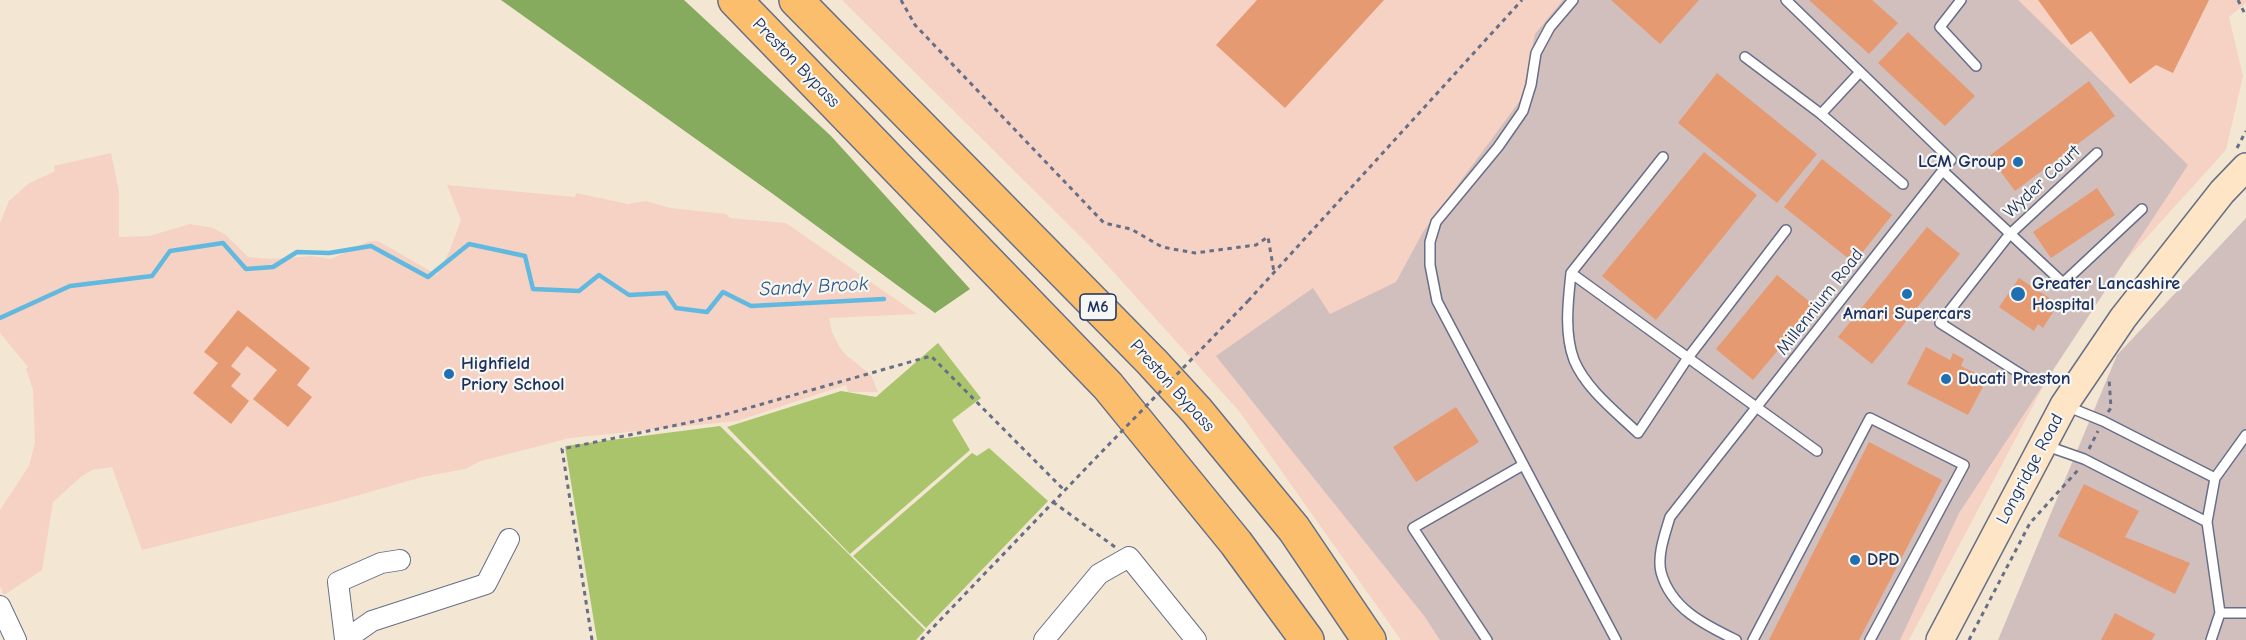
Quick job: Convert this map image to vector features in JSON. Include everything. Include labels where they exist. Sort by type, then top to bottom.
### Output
[{"type":"highway","name":"Preston Bypass","points":[[735,0],[1108,386],[1236,543],[1307,640]]},
{"type":"highway","name":"Preston Bypass","points":[[796,0],[1144,354],[1197,411],[1294,529],[1369,640]]},
{"type":"main road","name":"Longridge Road","points":[[2222,192],[2246,149]]},
{"type":"main road","name":"Longridge Road","points":[[1941,640],[2064,405],[2123,318],[2222,192],[2246,167]]},
{"type":"street","points":[[400,560],[381,563],[339,582],[345,640],[372,621],[486,584],[509,539]]},
{"type":"street","points":[[1044,640],[1099,574],[1129,557],[1196,640]]},
{"type":"street","points":[[0,606],[16,640]]},
{"type":"lane","points":[[1572,0],[1550,27],[1536,52],[1531,85],[1523,111],[1498,147],[1436,222],[1430,242],[1430,265],[1437,301],[1616,640]]},
{"type":"lane","points":[[1786,0],[1951,160],[1943,171]]},
{"type":"lane","points":[[1961,0],[1940,27],[1976,66]]},
{"type":"lane","points":[[1745,57],[1821,114],[1903,184]]},
{"type":"lane","points":[[1821,114],[1860,72]]},
{"type":"lane","name":"Wyder Court","points":[[2027,378],[1940,323],[2009,235],[2097,153]]},
{"type":"lane","points":[[1663,156],[1572,273],[1568,315],[1568,333],[1575,361],[1593,390],[1638,433],[1687,359],[1786,230]]},
{"type":"lane","name":"Wyder Court","points":[[1943,171],[2063,283],[2142,209]]},
{"type":"lane","name":"Millennium Road","points":[[1736,640],[1684,610],[1670,591],[1661,572],[1662,546],[1670,517],[1943,171]]},
{"type":"lane","points":[[1572,273],[1816,451]]},
{"type":"lane","points":[[2064,405],[2215,478]]},
{"type":"lane","points":[[1753,640],[1870,418],[1964,465],[1870,640]]},
{"type":"lane","points":[[2211,640],[2220,613],[2207,522],[2215,478],[2246,435]]},
{"type":"lane","points":[[2043,445],[2084,459],[2207,522]]},
{"type":"lane","points":[[1487,640],[1413,528],[1523,465]]},
{"type":"lane","points":[[2220,613],[2246,613]]},
{"type":"path","points":[[901,0],[915,25],[1104,223],[1131,229],[1162,247],[1195,253],[1256,245],[1268,237],[1274,272]]},
{"type":"path","points":[[921,640],[1248,301],[1522,0]]},
{"type":"path","points":[[2238,0],[2246,16]]},
{"type":"path","points":[[592,640],[562,449],[720,416],[931,356],[1064,490]]},
{"type":"path","points":[[1053,502],[1129,557]]},
{"type":"shaded area","points":[[842,0],[2246,0],[2246,3],[2229,17],[2243,76],[2226,150],[2088,302],[1909,640],[1401,640],[1239,411],[1089,245]]},
{"type":"shaded area","points":[[1563,0],[2018,0],[2188,165],[1959,513],[1900,640],[1440,640],[1425,617],[1216,356],[1313,288],[1330,314],[1396,282],[1423,232],[1522,98],[1535,34]]},
{"type":"shaded area","name":"Highfield Priory School","points":[[111,153],[119,192],[119,237],[149,236],[190,224],[213,228],[226,235],[248,257],[271,259],[312,256],[331,259],[367,242],[378,241],[437,275],[461,220],[447,185],[575,197],[576,193],[628,204],[646,201],[670,208],[726,214],[730,218],[786,223],[917,314],[829,318],[832,332],[839,346],[845,354],[871,375],[878,392],[848,392],[846,385],[737,421],[570,438],[481,461],[465,469],[422,477],[338,501],[142,550],[112,467],[92,470],[53,502],[42,570],[4,595],[0,586],[0,510],[29,466],[35,443],[33,390],[26,369],[28,367],[0,333],[0,223],[9,201],[28,184],[55,171],[54,166]]},
{"type":"shaded area","points":[[2246,218],[2246,640],[1998,640],[2117,355]]},
{"type":"green space","points":[[501,0],[684,0],[831,136],[970,289],[935,313]]},
{"type":"green space","points":[[938,343],[981,398],[952,420],[970,450],[850,554],[727,427],[841,391],[876,397]]},
{"type":"green space","points":[[720,426],[925,630],[916,640],[597,640],[565,446]]},
{"type":"green space","points":[[989,448],[1048,501],[926,628],[853,556],[972,453],[977,456]]},
{"type":"building","points":[[1257,0],[1384,0],[1285,108],[1216,45]]},
{"type":"building","points":[[1611,0],[1699,0],[1660,44]]},
{"type":"building","points":[[1809,0],[1872,0],[1898,23],[1869,54]]},
{"type":"building","points":[[2038,0],[2209,0],[2173,73],[2156,65],[2130,84],[2091,31],[2071,45]]},
{"type":"building","points":[[1908,32],[1975,96],[1945,126],[1878,63]]},
{"type":"building","points":[[1717,73],[1817,154],[1777,203],[1678,123]]},
{"type":"building","points":[[2089,81],[2115,116],[2015,191],[1989,156]]},
{"type":"building","points":[[1704,152],[1757,195],[1656,320],[1602,276]]},
{"type":"building","points":[[1822,159],[1892,215],[1854,263],[1784,207]]},
{"type":"building","points":[[2097,188],[2115,215],[2051,258],[2033,232]]},
{"type":"building","points":[[1927,227],[1960,254],[1872,364],[1838,337]]},
{"type":"building","points":[[1777,275],[1815,306],[1753,380],[1716,349]]},
{"type":"building","points":[[2019,278],[2054,301],[2049,309],[2053,312],[2043,328],[2038,324],[2034,331],[1999,307]]},
{"type":"building","points":[[238,310],[310,368],[297,385],[312,397],[288,427],[253,399],[277,370],[247,346],[231,366],[241,374],[231,386],[249,401],[231,424],[193,393],[218,363],[204,352]]},
{"type":"building","points":[[1926,347],[1950,360],[1953,353],[1964,359],[1961,366],[1987,379],[1968,415],[1907,384]]},
{"type":"building","points":[[1456,407],[1479,442],[1416,482],[1393,447]]},
{"type":"building","name":"DPD","points":[[1869,442],[1942,480],[1859,640],[1769,640]]},
{"type":"building","points":[[2084,484],[2139,511],[2125,537],[2190,563],[2175,594],[2058,536]]},
{"type":"building","points":[[2115,613],[2155,634],[2152,640],[2101,640]]},
{"type":"waterway","name":"Sandy Brook","points":[[0,318],[70,286],[152,276],[170,251],[223,243],[246,269],[273,267],[297,252],[329,253],[371,246],[428,277],[469,244],[525,256],[533,289],[579,291],[599,275],[629,295],[666,293],[676,308],[707,312],[723,292],[751,306],[884,299]]},
{"type":"place","name":"LCM Group","points":[[2018,162]]},
{"type":"place","name":"Amari Supercars","points":[[1907,294]]},
{"type":"place","name":"Greater Lancashire Hospital","points":[[2018,294]]},
{"type":"place","name":"Highfield Priory School","points":[[449,374]]},
{"type":"place","name":"Ducati Preston","points":[[1946,379]]},
{"type":"place","name":"DPD","points":[[1855,560]]}]
